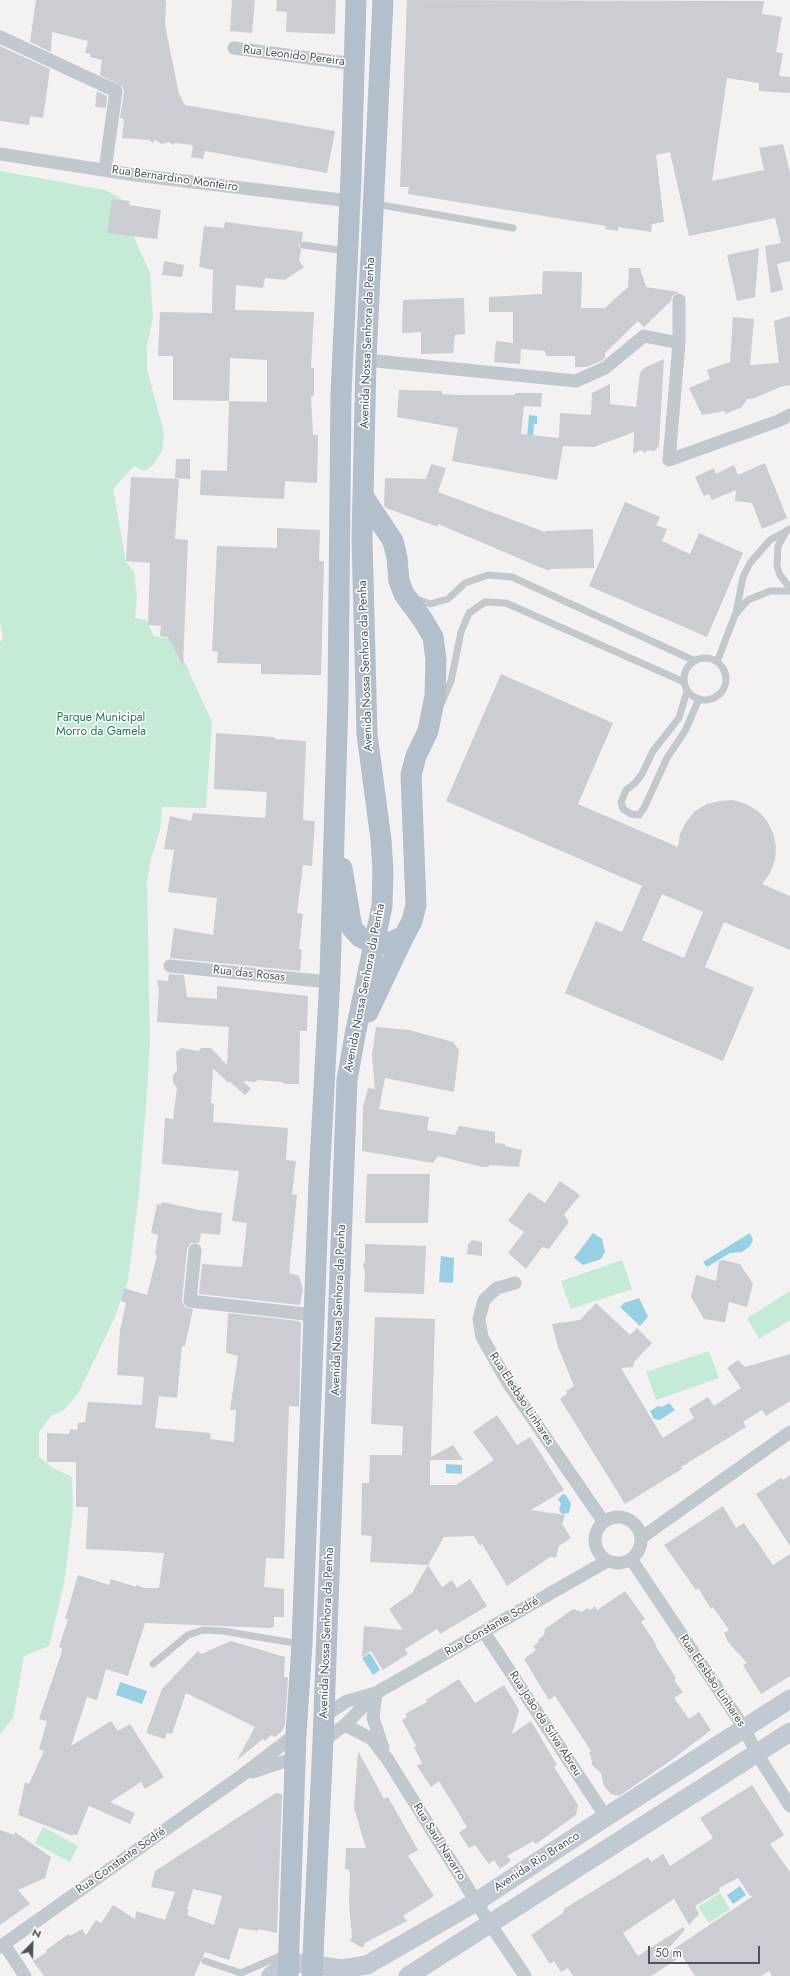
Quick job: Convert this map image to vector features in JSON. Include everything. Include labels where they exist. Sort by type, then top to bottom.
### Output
[{"type":"main road","name":"Avenida Nossa Senhora da Penha","points":[[289,1964],[295,1758],[302,1644],[335,816],[340,557],[341,394],[346,251],[350,201],[356,0]]},
{"type":"main road","name":"Avenida Nossa Senhora da Penha","points":[[312,1970],[324,1716],[347,1095],[355,1035],[382,906],[383,871],[381,840],[367,734],[362,540],[366,360],[383,0]]},
{"type":"main road","points":[[355,1035],[379,992],[412,921],[416,905],[411,775],[416,756],[428,731],[435,696],[436,660],[433,637],[423,620],[404,594],[399,581],[397,558],[393,541],[363,496]]},
{"type":"main road","points":[[340,557],[349,545],[362,540],[381,542],[390,546],[397,558]]},
{"type":"main road","points":[[335,816],[352,928],[360,937],[375,944],[389,943],[404,936]]},
{"type":"main road","points":[[296,1734],[324,1716]]},
{"type":"main road","points":[[295,1758],[323,1741]]},
{"type":"street","points":[[0,37],[116,91],[105,170]]},
{"type":"street","name":"Rua Leonido Pereira","points":[[234,48],[354,64]]},
{"type":"street","name":"Rua Bernardino Monteiro","points":[[0,154],[135,175],[350,201]]},
{"type":"street","points":[[679,300],[679,343],[669,460],[778,422],[790,415]]},
{"type":"street","points":[[366,360],[576,381],[605,368],[644,336],[679,343]]},
{"type":"street","name":"Rua das Rosas","points":[[170,966],[329,982]]},
{"type":"street","points":[[195,1250],[190,1301],[314,1315]]},
{"type":"street","name":"Rua Elesbão Linhares","points":[[514,1283],[497,1288],[484,1300],[479,1318],[482,1337],[508,1383],[603,1521]]},
{"type":"street","points":[[641,1538],[790,1432]]},
{"type":"street","points":[[615,1516],[627,1518],[637,1526],[641,1538],[640,1546],[631,1559],[623,1563],[615,1563],[607,1561],[600,1555],[595,1547],[594,1537],[597,1528],[603,1521],[615,1516]]},
{"type":"street","name":"Rua Elesbão Linhares","points":[[631,1559],[744,1728],[757,1754],[790,1806]]},
{"type":"street","name":"Rua Constante Sodré","points":[[324,1716],[347,1701],[376,1693],[607,1561]]},
{"type":"street","name":"Rua João da Silva Abreu","points":[[484,1632],[606,1817]]},
{"type":"street","name":"Rua Constante Sodré","points":[[323,1741],[345,1725],[376,1693]]},
{"type":"street","name":"Rua Saul Navarro","points":[[376,1693],[374,1718],[388,1760]]},
{"type":"street","name":"Avenida Rio Branco","points":[[289,1964],[312,1970],[342,1969],[367,1965],[476,1902],[790,1699]]},
{"type":"street","name":"Rua Saul Navarro","points":[[345,1725],[372,1739],[388,1760],[476,1902],[525,1976]]},
{"type":"street","points":[[408,1976],[790,1732]]},
{"type":"street","name":"Rua Constante Sodré","points":[[2,1946],[241,1776],[296,1734]]},
{"type":"street","name":"Rua Constante Sodré","points":[[241,1776],[295,1758]]},
{"type":"street","points":[[2,1946],[25,1976]]},
{"type":"street","points":[[270,1976],[289,1964]]},
{"type":"lane","points":[[373,204],[513,228]]},
{"type":"lane","points":[[303,245],[346,251]]},
{"type":"lane","points":[[789,529],[778,546],[776,566],[780,575],[790,588]]},
{"type":"lane","points":[[717,662],[735,615],[743,578],[750,563],[770,540],[789,529]]},
{"type":"lane","points":[[404,594],[430,604],[448,599],[465,583],[488,575],[512,577],[694,661]]},
{"type":"lane","points":[[735,615],[748,600],[760,594],[770,591],[790,591]]},
{"type":"lane","points":[[428,731],[451,681],[461,632],[469,613],[485,602],[506,603],[684,682]]},
{"type":"lane","points":[[687,691],[699,699],[712,699],[720,694],[725,687],[726,677],[723,669],[717,662],[702,658],[694,661],[688,666],[684,674],[684,682],[687,691],[679,718],[653,751],[642,774],[635,783],[626,790],[621,802],[623,809],[631,814],[639,815],[644,808],[667,758],[685,731],[699,699]]},
{"type":"lane","points":[[153,1664],[188,1635],[203,1630],[223,1631],[302,1644]]},
{"type":"lane","points":[[205,1961],[240,1974],[289,1964]]},
{"type":"green space","name":"Parque Municipal Morro da Gamela","points":[[0,171],[105,190],[119,197],[128,210],[130,228],[150,273],[153,318],[147,346],[147,369],[164,433],[162,451],[153,465],[144,471],[134,466],[113,489],[126,562],[134,572],[137,596],[135,618],[146,620],[154,636],[174,639],[212,722],[206,808],[162,807],[160,830],[151,858],[147,880],[150,1043],[139,1193],[128,1280],[114,1319],[79,1392],[64,1410],[51,1416],[39,1432],[39,1457],[53,1468],[72,1477],[73,1512],[64,1584],[49,1646],[24,1656],[13,1718],[0,1734],[0,642],[3,639],[0,621]]},
{"type":"green space","points":[[622,1260],[632,1289],[571,1309],[561,1281]]},
{"type":"green space","points":[[790,1291],[790,1320],[759,1339],[747,1318]]},
{"type":"green space","points":[[709,1351],[719,1378],[656,1400],[646,1372]]},
{"type":"green space","points":[[43,1827],[78,1846],[70,1862],[35,1843]]},
{"type":"green space","points":[[720,1893],[730,1909],[709,1923],[698,1907]]},
{"type":"water","points":[[529,415],[537,416],[537,424],[534,424],[533,437],[527,437]]},
{"type":"water","points":[[593,1233],[602,1239],[605,1252],[601,1259],[583,1265],[574,1258]]},
{"type":"water","points":[[750,1233],[753,1240],[750,1246],[742,1252],[730,1253],[707,1267],[703,1262]]},
{"type":"water","points":[[441,1256],[454,1258],[453,1283],[439,1282]]},
{"type":"water","points":[[639,1298],[648,1317],[640,1326],[620,1307],[624,1303]]},
{"type":"water","points":[[669,1403],[675,1410],[660,1420],[654,1419],[650,1411],[658,1406],[662,1407]]},
{"type":"water","points":[[446,1464],[462,1465],[462,1474],[446,1473]]},
{"type":"water","points":[[563,1494],[566,1495],[571,1504],[569,1513],[562,1514],[559,1510],[561,1504],[558,1499]]},
{"type":"water","points":[[370,1653],[380,1670],[373,1675],[362,1658]]},
{"type":"water","points":[[120,1682],[147,1691],[142,1704],[116,1695]]},
{"type":"water","points":[[740,1886],[746,1895],[733,1904],[727,1895]]},
{"type":"building","points":[[36,0],[165,0],[165,25],[179,94],[185,105],[335,131],[327,173],[205,151],[203,159],[191,157],[193,145],[175,143],[173,145],[169,142],[162,144],[155,140],[153,143],[149,140],[122,138],[124,119],[120,118],[124,92],[123,87],[100,75],[102,60],[90,57],[90,54],[85,53],[88,41],[52,32],[51,52],[30,42]]},
{"type":"building","points":[[232,0],[255,0],[252,33],[230,31]]},
{"type":"building","points":[[277,0],[336,0],[335,34],[286,32],[287,12],[276,11]]},
{"type":"building","points":[[407,0],[764,1],[762,14],[782,17],[776,52],[783,53],[779,76],[790,77],[790,93],[759,91],[759,83],[727,78],[712,181],[764,170],[759,148],[783,144],[790,173],[790,261],[777,264],[783,290],[771,293],[765,246],[781,243],[775,218],[689,236],[670,152],[656,155],[664,222],[652,224],[651,232],[618,227],[618,231],[605,229],[606,226],[408,194],[409,187],[400,187]]},
{"type":"building","points":[[0,46],[50,69],[43,118],[30,116],[29,125],[0,121]]},
{"type":"building","points":[[97,91],[107,96],[106,108],[95,107]]},
{"type":"building","points":[[112,199],[130,201],[129,205],[161,210],[157,239],[107,233]]},
{"type":"building","points":[[225,222],[303,232],[302,240],[298,245],[301,249],[299,261],[304,267],[285,280],[265,278],[263,288],[236,285],[235,310],[314,312],[311,368],[314,368],[314,396],[311,396],[313,435],[318,435],[317,483],[285,481],[284,499],[200,495],[201,470],[227,471],[229,401],[173,400],[173,356],[158,356],[160,312],[212,313],[213,270],[199,267],[204,226],[224,228]],"holes":[[[230,358],[267,360],[267,402],[229,401]]]},
{"type":"building","points":[[759,248],[755,297],[737,301],[727,255]]},
{"type":"building","points":[[164,261],[184,265],[182,277],[162,275]]},
{"type":"building","points":[[629,268],[640,268],[646,287],[679,292],[672,296],[671,301],[644,327],[638,321],[605,353],[605,358],[601,361],[587,367],[575,367],[575,356],[546,356],[545,351],[521,349],[520,364],[494,362],[496,341],[513,343],[513,312],[489,312],[489,297],[542,294],[543,271],[582,272],[581,308],[605,308],[628,287]]},
{"type":"building","points":[[464,298],[465,334],[455,335],[453,353],[421,354],[421,332],[402,333],[403,300]]},
{"type":"building","points":[[790,316],[790,385],[783,386],[752,399],[747,399],[742,407],[726,414],[724,411],[702,415],[689,388],[710,379],[707,370],[730,362],[733,317],[754,319],[750,365],[779,363],[774,321]]},
{"type":"building","points":[[664,359],[659,446],[654,451],[648,450],[645,453],[641,450],[633,454],[634,432],[594,447],[563,446],[557,480],[452,461],[458,428],[397,417],[399,390],[442,391],[442,394],[461,395],[515,395],[515,393],[542,393],[541,407],[524,406],[521,434],[559,438],[560,413],[591,415],[592,393],[610,384],[610,404],[636,407],[640,373],[644,368]]},
{"type":"building","points":[[176,459],[190,459],[190,479],[175,478]]},
{"type":"building","points":[[765,463],[787,518],[762,529],[752,503],[735,501],[736,490],[712,500],[709,494],[704,496],[695,477],[714,468],[716,474],[734,465],[738,475]]},
{"type":"building","points":[[431,464],[446,468],[438,492],[545,532],[593,529],[594,568],[550,569],[549,571],[438,524],[438,527],[384,506],[385,478],[426,479]]},
{"type":"building","points":[[131,477],[179,479],[175,539],[188,540],[183,666],[168,637],[160,636],[161,626],[148,625],[150,563],[126,561]]},
{"type":"building","points":[[625,502],[660,517],[656,525],[667,529],[662,541],[690,554],[699,533],[743,553],[707,637],[589,586]]},
{"type":"building","points":[[277,528],[320,530],[319,561],[324,561],[321,675],[261,674],[261,664],[217,663],[218,652],[212,651],[217,546],[277,548]]},
{"type":"building","points":[[501,674],[613,723],[578,804],[678,847],[680,834],[686,822],[695,811],[707,804],[733,800],[746,804],[758,811],[767,821],[773,833],[776,847],[775,860],[770,873],[762,884],[790,896],[790,950],[724,922],[705,967],[754,988],[723,1061],[565,993],[596,921],[622,932],[642,886],[446,801]],"holes":[[[662,894],[703,912],[684,958],[642,940]]]},
{"type":"building","points":[[216,733],[306,741],[303,820],[315,821],[312,866],[303,865],[297,913],[303,914],[299,949],[302,950],[300,971],[170,958],[174,928],[213,935],[217,898],[168,892],[174,850],[164,849],[170,816],[191,821],[193,813],[265,818],[267,792],[214,789]]},
{"type":"building","points":[[169,974],[184,975],[187,997],[217,999],[217,986],[308,996],[307,1031],[300,1031],[299,1084],[285,1084],[282,1082],[257,1080],[256,1082],[243,1081],[251,1089],[245,1095],[230,1082],[226,1082],[226,1080],[213,1069],[211,1103],[214,1104],[213,1122],[288,1128],[286,1160],[296,1161],[292,1194],[297,1195],[289,1273],[299,1276],[303,1290],[300,1305],[199,1294],[202,1264],[242,1267],[247,1223],[232,1221],[239,1171],[162,1164],[165,1118],[173,1119],[177,1088],[173,1083],[173,1075],[177,1071],[176,1052],[181,1048],[199,1051],[201,1048],[211,1048],[227,1065],[229,1027],[157,1022],[159,989],[157,980],[168,981]]},
{"type":"building","points":[[376,1027],[409,1030],[453,1042],[459,1050],[454,1092],[385,1078],[379,1109],[429,1117],[427,1130],[455,1135],[459,1126],[495,1132],[495,1143],[505,1144],[505,1146],[522,1150],[519,1167],[490,1165],[488,1167],[482,1167],[438,1156],[433,1163],[362,1151],[363,1107],[368,1088],[375,1089],[372,1055]]},
{"type":"building","points":[[367,1174],[430,1174],[428,1223],[365,1223]]},
{"type":"building","points":[[560,1181],[580,1195],[564,1215],[569,1222],[549,1249],[542,1247],[526,1269],[508,1253],[524,1232],[508,1221],[529,1192],[545,1203]]},
{"type":"building","points":[[162,1202],[222,1213],[220,1235],[201,1233],[199,1243],[191,1243],[187,1249],[182,1301],[185,1307],[193,1309],[185,1346],[182,1346],[177,1398],[159,1396],[155,1428],[211,1433],[210,1439],[234,1442],[236,1410],[230,1410],[238,1356],[226,1353],[228,1313],[298,1321],[301,1323],[299,1407],[289,1406],[284,1559],[266,1558],[264,1587],[284,1589],[284,1617],[274,1617],[274,1627],[269,1628],[145,1623],[128,1676],[106,1669],[97,1700],[87,1697],[71,1746],[111,1721],[118,1731],[130,1724],[164,1777],[145,1789],[141,1782],[110,1802],[135,1813],[130,1824],[89,1806],[77,1835],[73,1834],[73,1836],[18,1815],[25,1782],[29,1784],[44,1751],[39,1749],[47,1721],[39,1719],[61,1654],[62,1648],[59,1647],[68,1619],[65,1619],[78,1575],[109,1585],[111,1579],[136,1587],[136,1585],[145,1588],[159,1588],[164,1553],[86,1549],[88,1507],[76,1507],[76,1462],[47,1462],[47,1433],[69,1434],[70,1429],[77,1430],[78,1423],[85,1422],[88,1402],[142,1405],[144,1377],[117,1375],[120,1330],[126,1303],[121,1301],[124,1288],[147,1295],[157,1255],[155,1254],[158,1235],[151,1233],[157,1204],[161,1205]]},
{"type":"building","points":[[472,1240],[482,1242],[482,1256],[467,1254],[468,1244]]},
{"type":"building","points":[[365,1244],[426,1246],[424,1294],[364,1292],[365,1273],[363,1264],[365,1262]]},
{"type":"building","points":[[723,1260],[740,1264],[753,1284],[747,1307],[729,1302],[725,1322],[704,1319],[691,1297],[696,1275],[716,1281],[719,1261]]},
{"type":"building","points":[[596,1303],[630,1335],[637,1328],[652,1343],[634,1362],[633,1367],[621,1368],[663,1438],[694,1418],[689,1409],[708,1397],[714,1406],[741,1388],[727,1368],[738,1360],[745,1367],[790,1354],[790,1401],[766,1416],[762,1410],[743,1422],[746,1427],[625,1504],[560,1399],[567,1394],[566,1391],[574,1386],[558,1347],[552,1324],[580,1320]]},
{"type":"building","points":[[375,1317],[435,1319],[431,1457],[453,1445],[463,1460],[430,1460],[430,1485],[456,1485],[494,1460],[473,1432],[497,1415],[517,1445],[530,1437],[564,1490],[531,1510],[565,1515],[562,1524],[571,1538],[559,1546],[556,1558],[550,1557],[507,1586],[482,1544],[480,1546],[474,1536],[444,1537],[428,1565],[370,1562],[372,1536],[361,1535],[362,1483],[369,1483],[370,1455],[402,1455],[403,1426],[371,1424]]},
{"type":"building","points":[[790,1475],[790,1546],[756,1494],[781,1478],[783,1480]]},
{"type":"building","points":[[723,1506],[736,1528],[744,1523],[773,1565],[790,1554],[790,1676],[761,1694],[743,1665],[747,1663],[728,1642],[724,1633],[729,1630],[713,1607],[711,1609],[698,1588],[696,1590],[664,1545]]},
{"type":"building","points":[[428,1565],[442,1587],[452,1580],[457,1588],[470,1579],[487,1606],[440,1634],[437,1629],[405,1649],[408,1654],[383,1670],[371,1651],[362,1657],[364,1626],[403,1630],[389,1609],[412,1593]]},
{"type":"building","points":[[625,1591],[645,1619],[641,1622],[676,1678],[674,1680],[683,1692],[674,1698],[689,1719],[699,1712],[711,1730],[666,1764],[619,1796],[611,1794],[604,1786],[601,1773],[592,1765],[591,1756],[589,1753],[591,1751],[555,1696],[549,1700],[524,1659],[536,1650],[533,1646],[539,1642],[538,1640],[544,1635],[545,1629],[573,1609],[582,1612],[587,1608],[590,1610],[595,1606],[597,1610]]},
{"type":"building","points":[[231,1641],[285,1657],[284,1677],[288,1677],[285,1725],[282,1731],[275,1737],[271,1735],[265,1741],[263,1739],[237,1760],[255,1727],[186,1693],[172,1734],[167,1733],[165,1739],[146,1733],[162,1689],[198,1651],[201,1654]]},
{"type":"building","points":[[459,1679],[475,1703],[504,1685],[519,1710],[512,1734],[531,1721],[557,1765],[554,1767],[578,1805],[576,1815],[536,1844],[533,1841],[507,1856],[511,1861],[500,1869],[494,1860],[489,1864],[475,1845],[469,1848],[459,1833],[467,1827],[439,1781],[431,1787],[417,1766],[422,1763],[414,1747],[416,1746],[402,1720],[407,1717],[405,1714],[427,1702],[426,1700]]},
{"type":"building","points":[[358,1751],[384,1799],[388,1797],[418,1850],[408,1856],[434,1896],[403,1916],[407,1921],[365,1943],[363,1948],[350,1941],[352,1937],[349,1904],[350,1876],[349,1870],[345,1869],[346,1848],[366,1848],[354,1808]]},
{"type":"building","points":[[752,1785],[784,1835],[770,1844],[790,1872],[790,1976],[772,1976],[769,1971],[761,1976],[695,1976],[682,1956],[651,1976],[573,1976],[568,1968],[561,1972],[554,1961],[550,1964],[531,1935],[563,1913],[564,1909],[648,1857],[651,1862],[663,1854],[670,1866],[713,1838],[700,1818]],"holes":[[[738,1878],[750,1896],[753,1896],[669,1952],[667,1950],[685,1930],[683,1927],[638,1956],[623,1933],[674,1899],[689,1925],[699,1914],[695,1906],[720,1891],[719,1888]]]},
{"type":"building","points":[[276,1793],[282,1794],[277,1933],[258,1929],[258,1931],[239,1928],[229,1960],[205,1952],[194,1976],[44,1976],[33,1961],[47,1952],[46,1950],[69,1934],[70,1936],[82,1929],[86,1935],[96,1920],[101,1923],[113,1905],[135,1919],[136,1911],[165,1920],[175,1892],[151,1887],[155,1871]],"holes":[[[193,1889],[222,1896],[214,1925],[187,1915],[189,1910],[187,1909]]]},
{"type":"building","points":[[0,1830],[15,1835],[15,1832],[51,1857],[45,1878],[18,1890],[30,1904],[0,1925]]}]
